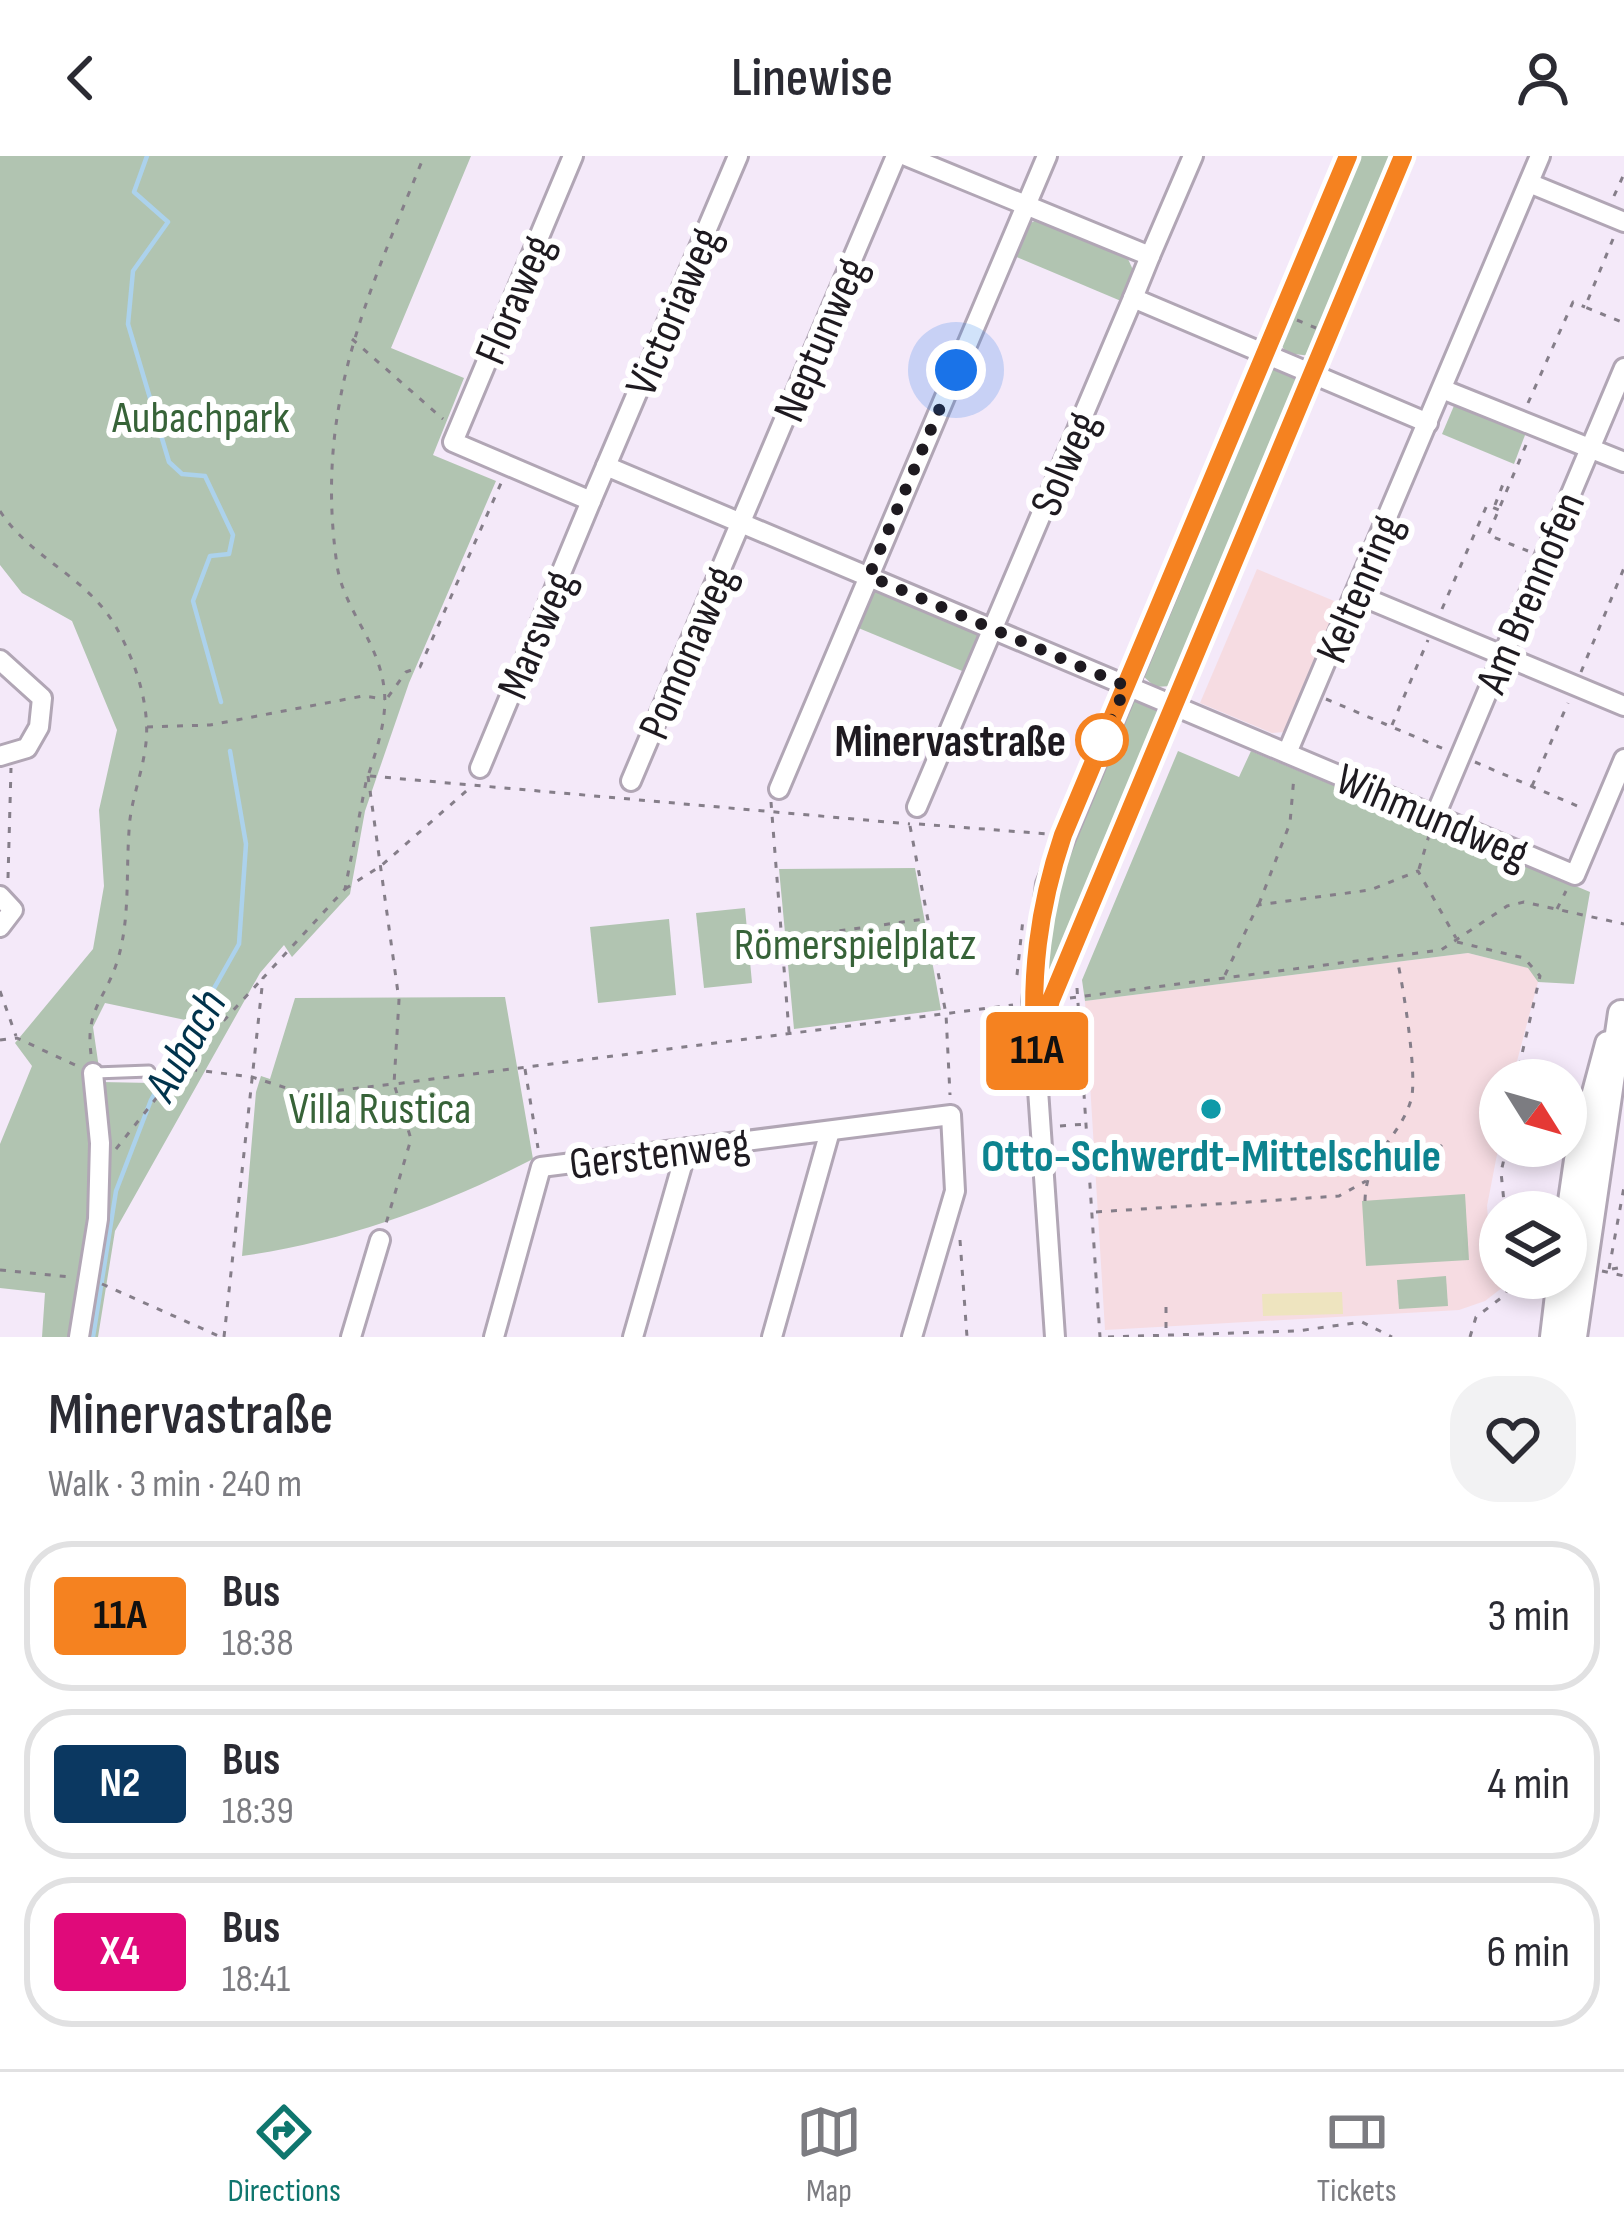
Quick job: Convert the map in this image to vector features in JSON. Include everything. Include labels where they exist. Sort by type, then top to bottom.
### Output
[{"type":"street","name":"Floraweg","points":[[455,436],[573,156]]},
{"type":"street","name":"Victoriaweg","points":[[606,466],[738,156]]},
{"type":"street","name":"Neptunweg","points":[[741,522],[896,156]]},
{"type":"street","points":[[906,156],[1150,256]]},
{"type":"street","points":[[779,789],[1047,156]]},
{"type":"street","name":"Solweg","points":[[913,815],[1193,156]]},
{"type":"street","points":[[1055,1337],[1032,1002],[1046,884],[1348,156]]},
{"type":"street","points":[[1036,1056],[1051,1000],[1404,156]]},
{"type":"street","name":"Keltenring","points":[[1294,756],[1356,594],[1540,156]]},
{"type":"street","points":[[1529,183],[1617,219]]},
{"type":"street","points":[[1132,298],[1428,423]]},
{"type":"street","name":"Am Brennofen","points":[[1435,816],[1624,368]]},
{"type":"street","points":[[1442,389],[1624,462]]},
{"type":"street","points":[[455,436],[509,466],[591,501],[606,466],[1126,686]]},
{"type":"street","name":"Marsweg","points":[[476,777],[591,501]]},
{"type":"street","name":"Pomonaweg","points":[[631,782],[741,522]]},
{"type":"street","points":[[1356,594],[1624,706]]},
{"type":"street","points":[[0,660],[42,698],[33,740],[6,755]]},
{"type":"street","name":"Wihmundweg","points":[[1126,686],[1575,875],[1624,759]]},
{"type":"street","points":[[0,927],[12,916],[2,897]]},
{"type":"street","points":[[1574,1191],[1593,1091],[1622,1008]]},
{"type":"street","points":[[1574,1337],[1622,1008]]},
{"type":"street","points":[[79,1337],[99,1174],[93,1073]]},
{"type":"street","points":[[912,1337],[955,1191],[951,1115]]},
{"type":"street","name":"Gerstenweg","points":[[494,1337],[542,1167],[951,1115]]},
{"type":"street","points":[[772,1337],[830,1131]]},
{"type":"street","points":[[633,1337],[687,1148]]},
{"type":"street","points":[[351,1337],[380,1240]]},
{"type":"street","points":[[1553,1337],[1558,1299]]},
{"type":"lane","points":[[93,1073],[149,1071]]},
{"type":"path","points":[[345,889],[387,699],[384,671],[341,586],[335,432],[350,339],[424,156]]},
{"type":"path","points":[[1585,307],[1617,219],[1624,174]]},
{"type":"path","points":[[1488,535],[1573,302],[1624,322]]},
{"type":"path","points":[[1282,314],[1330,334]]},
{"type":"path","points":[[350,339],[455,436]]},
{"type":"path","points":[[387,699],[406,672],[420,667],[509,466]]},
{"type":"path","points":[[1493,508],[1503,484]]},
{"type":"path","points":[[0,512],[28,546],[68,571],[103,605],[136,671],[147,727],[129,827],[123,935],[117,964],[87,1027],[93,1073]]},
{"type":"path","points":[[1476,530],[1544,558]]},
{"type":"path","points":[[147,727],[237,721],[363,696],[387,699]]},
{"type":"path","points":[[2,897],[6,755]]},
{"type":"path","points":[[1223,979],[1290,823],[1294,756]]},
{"type":"path","points":[[368,776],[476,777],[769,812],[913,815],[1050,834]]},
{"type":"path","points":[[368,776],[399,1000],[394,1084],[410,1139],[380,1240]]},
{"type":"path","points":[[99,1174],[181,1068],[345,889],[382,865],[476,777]]},
{"type":"path","points":[[779,789],[769,812],[790,1034]]},
{"type":"path","points":[[913,815],[946,1013],[951,1115]]},
{"type":"path","points":[[1435,816],[1418,871],[1456,940],[1524,958],[1540,976],[1521,1059]]},
{"type":"path","points":[[1258,905],[1370,890],[1418,871]]},
{"type":"path","points":[[1556,910],[1575,875]]},
{"type":"path","points":[[1077,997],[1441,950],[1507,907],[1533,903],[1624,924]]},
{"type":"path","points":[[778,940],[929,919]]},
{"type":"path","points":[[1365,1201],[1366,1181],[1383,1144],[1408,1108],[1414,1087],[1397,956]]},
{"type":"path","points":[[113,1288],[223,1337],[263,978]]},
{"type":"path","points":[[0,992],[17,1038]]},
{"type":"path","points":[[149,1071],[166,1074],[181,1068],[252,1077],[305,1094],[1017,1004]]},
{"type":"path","points":[[0,1040],[17,1038],[93,1073]]},
{"type":"path","points":[[525,1067],[542,1167]]},
{"type":"path","points":[[1383,1144],[1398,1162],[1414,1170],[1442,1145]]},
{"type":"path","points":[[1093,1212],[1339,1196],[1366,1181]]},
{"type":"path","points":[[1609,1269],[1624,1187]]},
{"type":"path","points":[[958,1224],[967,1337]]},
{"type":"path","points":[[0,1270],[88,1278]]},
{"type":"path","points":[[1602,1270],[1624,1276]]},
{"type":"path","points":[[1470,1337],[1476,1317],[1500,1299]]},
{"type":"path","points":[[1166,1307],[1166,1334]]},
{"type":"path","points":[[1108,1337],[1297,1331],[1362,1322],[1392,1337]]},
{"type":"shaded area","points":[[1257,569],[1344,605],[1294,721],[1284,732],[1272,733],[1200,703]]},
{"type":"shaded area","points":[[1468,953],[1529,968],[1538,982],[1518,1059],[1479,1059],[1479,1167],[1495,1167],[1490,1191],[1479,1191],[1479,1299],[1488,1299],[1459,1310],[1105,1330],[1085,1001]]},
{"type":"green space","name":"Aubachpark","points":[[0,156],[471,156],[391,348],[464,378],[433,455],[496,481],[409,683],[365,811],[350,894],[292,957],[284,945],[260,973],[115,1231],[98,1337],[42,1337],[45,1293],[0,1288],[0,1144],[32,1066],[15,1043],[93,949],[104,886],[99,810],[117,730],[72,621],[22,593],[0,565]],"holes":[[[105,1003],[190,1021],[152,1083],[101,1082],[93,1027]]]},
{"type":"green space","points":[[1355,156],[1400,156],[1311,356],[1286,353],[1278,339]]},
{"type":"green space","points":[[1036,220],[1128,259],[1134,272],[1121,301],[1012,255],[1024,227]]},
{"type":"green space","points":[[1281,367],[1300,381],[1179,677],[1171,686],[1155,687],[1142,675],[1264,371]]},
{"type":"green space","points":[[1456,401],[1527,430],[1514,464],[1442,434]]},
{"type":"green space","points":[[880,589],[977,631],[981,639],[967,673],[856,627],[870,593]]},
{"type":"green space","points":[[1141,699],[1162,713],[1046,995],[1038,997],[1051,895],[1131,701]]},
{"type":"green space","points":[[1178,751],[1239,777],[1251,751],[1590,892],[1574,984],[1538,982],[1528,968],[1468,953],[1085,1001],[1082,980]]},
{"type":"green space","name":"Römerspielplatz","points":[[915,868],[941,1010],[794,1029],[779,869]]},
{"type":"green space","points":[[745,908],[752,983],[704,988],[696,913]]},
{"type":"green space","points":[[669,919],[676,995],[598,1003],[590,927]]},
{"type":"green space","name":"Villa Rustica","points":[[505,997],[533,1159],[392,1220],[318,1242],[242,1256],[256,1092],[261,1076],[270,1079],[295,998]]},
{"type":"green space","points":[[1465,1194],[1469,1260],[1366,1266],[1362,1201]]},
{"type":"green space","points":[[1446,1276],[1448,1306],[1399,1309],[1397,1280]]},
{"type":"sand","points":[[1342,1292],[1343,1314],[1263,1316],[1262,1294]]},
{"type":"waterway","name":"Aubach","points":[[147,156],[134,192],[168,222],[133,271],[128,324],[169,462],[182,474],[205,476],[233,535],[229,554],[210,556],[193,601],[221,702]]},
{"type":"waterway","name":"Aubach","points":[[93,1337],[116,1191],[151,1100],[239,944],[246,844],[230,751]]},
{"type":"bus line","name":"11A","points":[[1348,156],[1046,884],[1036,934],[1032,1002],[1036,1056],[1051,1000],[1403,156]]},
{"type":"place","name":"Minervastraße","points":[[1102,740]]},
{"type":"place","name":"Otto-Schwerdt-Mittelschule","points":[[1211,1109]]},
{"type":"route","points":[[956,370],[869,576],[1126,686],[1102,740]]}]
